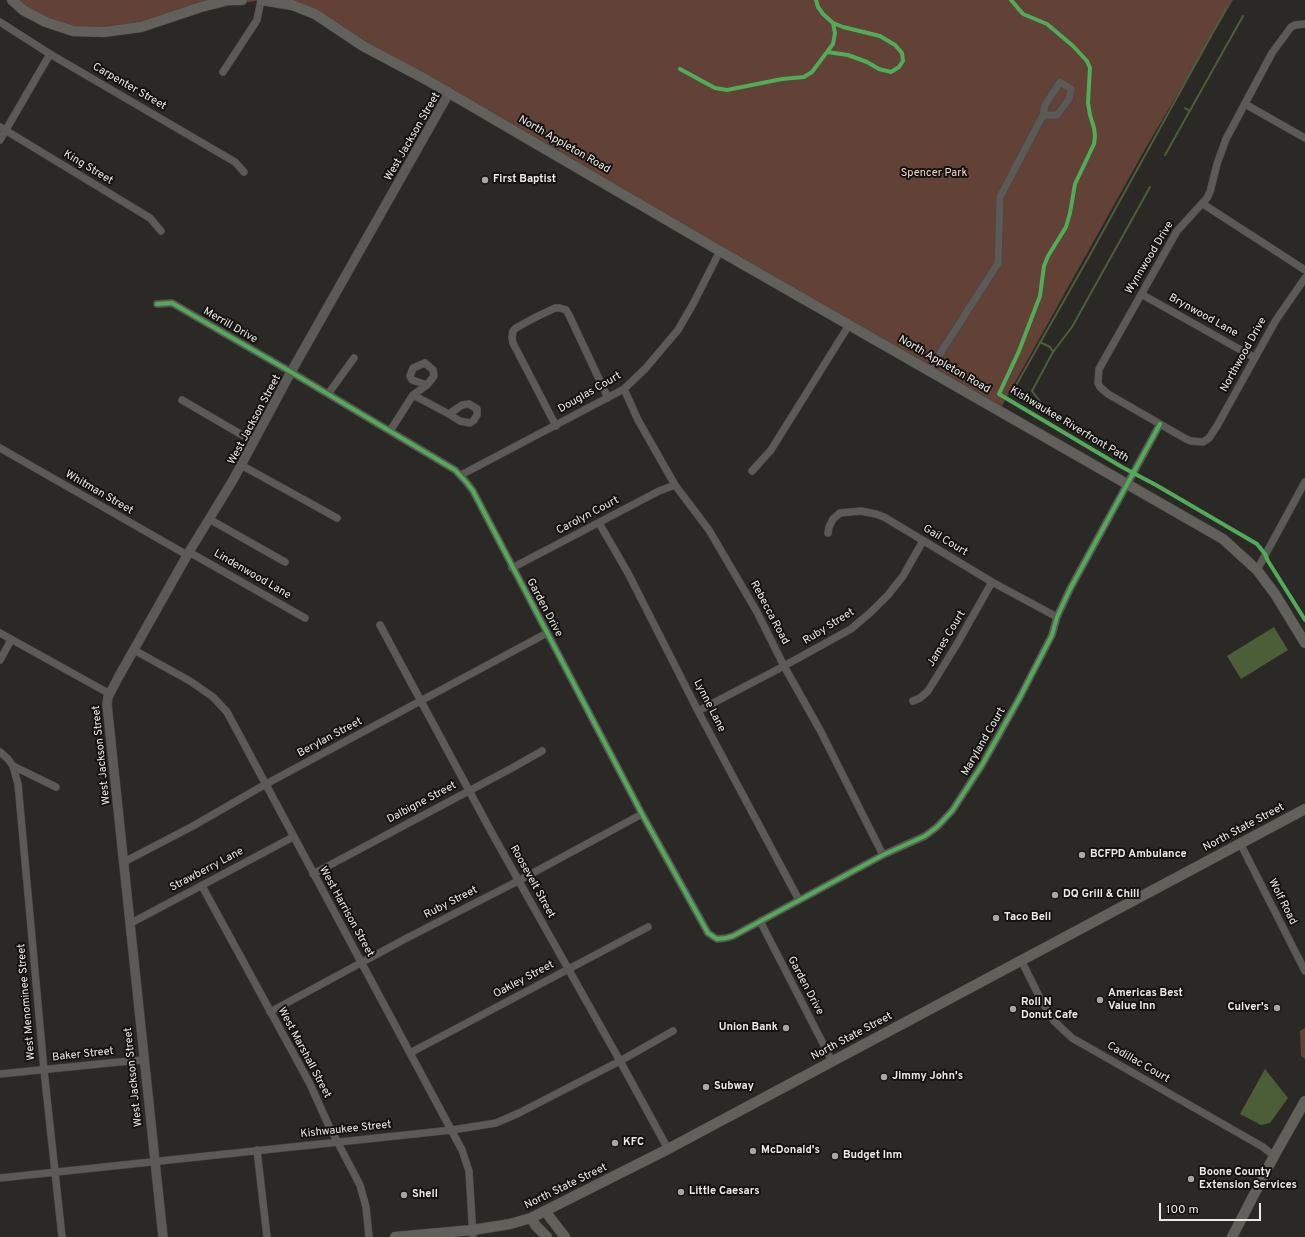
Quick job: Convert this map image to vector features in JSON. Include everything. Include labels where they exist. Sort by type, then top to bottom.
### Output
[{"type":"main road","points":[[12,0],[24,10],[46,22],[73,30],[104,32],[141,27],[201,7],[228,0],[242,0]]},
{"type":"main road","name":"North Appleton Road","points":[[261,0],[292,5],[315,14],[359,44],[449,93],[928,371],[1223,539],[1256,570],[1275,594],[1305,643]]},
{"type":"main road","name":"North State Street","points":[[395,1237],[473,1234],[531,1218],[545,1212],[668,1149],[832,1060],[1305,809]]},
{"type":"main road","points":[[1232,1237],[1274,1156],[1305,1101]]},
{"type":"main road","points":[[545,1212],[565,1237]]},
{"type":"main road","points":[[531,1218],[536,1226],[547,1237]]},
{"type":"street","points":[[223,72],[257,20],[261,0]]},
{"type":"street","name":"Carpenter Street","points":[[0,22],[50,54],[235,162],[244,172]]},
{"type":"street","name":"Wynnwood Drive","points":[[1160,424],[1108,394],[1100,387],[1098,383],[1100,369],[1177,231],[1203,204],[1210,192],[1217,164],[1226,139],[1272,53],[1288,30],[1295,25],[1305,24]]},
{"type":"street","points":[[0,140],[3,129],[50,54]]},
{"type":"street","points":[[928,371],[998,263],[1000,197],[1043,115],[1045,105],[1060,82],[1071,89],[1069,99],[1057,115],[1043,115]]},
{"type":"street","name":"West Jackson Street","points":[[163,1237],[107,704],[110,694],[188,553],[241,465],[291,372],[449,93]]},
{"type":"street","points":[[1245,104],[1305,138]]},
{"type":"street","name":"King Street","points":[[3,129],[150,218],[162,231]]},
{"type":"street","points":[[1203,204],[1305,270]]},
{"type":"street","name":"Douglas Court","points":[[461,475],[624,389],[645,370],[678,330],[720,250]]},
{"type":"street","name":"Northwood Drive","points":[[1160,424],[1191,441],[1203,442],[1210,438],[1276,320],[1305,278]]},
{"type":"street","name":"Brynwood Lane","points":[[1141,294],[1255,358]]},
{"type":"street","name":"Merrill Drive","points":[[157,304],[172,303],[291,372]]},
{"type":"street","points":[[556,426],[513,343],[513,331],[534,318],[555,308],[566,310],[608,398]]},
{"type":"street","points":[[752,471],[771,450],[849,325]]},
{"type":"street","points":[[328,394],[354,358]]},
{"type":"street","name":"Garden Drive","points":[[291,372],[455,470],[473,490],[512,568],[642,814],[704,926]]},
{"type":"street","points":[[390,431],[413,395],[427,385]]},
{"type":"street","name":"Rebecca Road","points":[[624,389],[638,420],[675,485],[709,530],[757,612],[784,666],[820,730],[883,855]]},
{"type":"street","points":[[413,395],[449,414]]},
{"type":"street","points":[[182,400],[254,442]]},
{"type":"street","name":"Maryland Court","points":[[704,926],[708,933],[713,937],[726,938],[883,855],[925,836],[938,827],[952,811],[982,765],[1020,697],[1052,635],[1057,617],[1084,562],[1160,424]]},
{"type":"street","name":"Whitman Street","points":[[0,448],[188,553]]},
{"type":"street","points":[[241,465],[337,518]]},
{"type":"street","points":[[1256,570],[1305,482]]},
{"type":"street","name":"Carolyn Court","points":[[512,568],[660,491],[675,485]]},
{"type":"street","name":"Gail Court","points":[[828,533],[833,519],[840,513],[861,511],[884,517],[992,582],[1057,617]]},
{"type":"street","points":[[209,519],[285,562]]},
{"type":"street","name":"Lynne Lane","points":[[599,523],[628,573],[698,710],[799,900]]},
{"type":"street","name":"Ruby Street","points":[[698,710],[784,666],[851,628],[888,594],[903,576],[924,541]]},
{"type":"street","name":"Lindenwood Lane","points":[[188,553],[305,618]]},
{"type":"street","name":"James Court","points":[[913,701],[920,698],[928,691],[957,644],[992,582]]},
{"type":"street","name":"Roosevelt Street","points":[[380,625],[420,702],[518,881],[620,1060],[668,1149]]},
{"type":"street","points":[[0,633],[110,694]]},
{"type":"street","name":"Berylan Street","points":[[124,862],[194,826],[266,784],[547,633]]},
{"type":"street","points":[[0,660],[11,640]]},
{"type":"street","name":"West Harrison Street","points":[[134,650],[213,697],[226,712],[462,1150],[468,1167],[473,1234]]},
{"type":"street","name":"Dalbigne Street","points":[[313,874],[542,751]]},
{"type":"street","points":[[0,752],[13,766],[56,787]]},
{"type":"street","name":"West Menominee Street","points":[[13,766],[18,784],[44,1070],[62,1237]]},
{"type":"street","name":"Ruby Street","points":[[270,1012],[642,814]]},
{"type":"street","name":"Strawberry Lane","points":[[131,922],[293,837]]},
{"type":"street","name":"Wolf Road","points":[[1240,843],[1305,970]]},
{"type":"street","name":"West Marshall Street","points":[[202,886],[310,1084],[360,1185],[366,1207],[369,1237]]},
{"type":"street","name":"Garden Drive","points":[[760,921],[832,1060]]},
{"type":"street","name":"Oakley Street","points":[[410,1053],[648,927]]},
{"type":"street","name":"Cadillac Court","points":[[1021,960],[1041,1000],[1054,1021],[1072,1038],[1263,1147],[1274,1156]]},
{"type":"street","name":"Kishwaukee Street","points":[[0,1178],[452,1130],[496,1123],[519,1113],[673,1031]]},
{"type":"street","name":"Baker Street","points":[[0,1074],[144,1060]]},
{"type":"street","points":[[257,1150],[267,1237]]},
{"type":"green space","points":[[12,0],[260,0],[139,23],[104,32],[73,31]]},
{"type":"green space","name":"Spencer Park","points":[[262,0],[1233,0],[1144,151],[999,411],[315,14]]},
{"type":"green space","points":[[1305,1028],[1305,1059],[1301,1056],[1300,1031]]},
{"type":"shaded area","points":[[1274,627],[1288,650],[1241,679],[1227,656]]},
{"type":"shaded area","points":[[1265,1069],[1288,1098],[1270,1123],[1261,1125],[1240,1114]]},
{"type":"waterway","points":[[1011,394],[1227,7]]},
{"type":"waterway","points":[[1165,155],[1243,16]]},
{"type":"waterway","points":[[1185,108],[1190,111]]},
{"type":"waterway","points":[[1049,413],[1032,391],[1053,352],[1072,327],[1150,187]]},
{"type":"waterway","points":[[1040,342],[1050,347],[1053,352]]},
{"type":"cycle path","points":[[680,69],[715,88],[727,90],[782,79],[804,77],[812,72],[833,44],[835,33],[833,23],[823,14],[818,7],[816,0]]},
{"type":"cycle path","name":"Kishwaukee Riverfront Path","points":[[1011,0],[1023,14],[1047,24],[1073,46],[1087,61],[1090,68],[1088,103],[1095,136],[1094,144],[1075,184],[1066,227],[1048,256],[1044,266],[1040,296],[1019,351],[999,394],[1122,467],[1156,485],[1257,544],[1265,554],[1305,620]]},
{"type":"cycle path","points":[[827,52],[848,55],[867,62],[879,69],[891,72],[899,67],[903,61],[902,53],[895,45],[880,36],[833,23]]},
{"type":"cycle path","points":[[157,304],[172,303],[455,470],[467,483],[473,491],[642,814],[708,933],[717,939],[733,936],[883,855],[925,836],[937,827],[952,811],[982,765],[1020,697],[1052,635],[1057,617],[1070,589],[1160,424]]},
{"type":"place","name":"First Baptist","points":[[485,180]]},
{"type":"place","name":"BCFPD Ambulance","points":[[1082,855]]},
{"type":"place","name":"DQ Grill & Chill","points":[[1055,895]]},
{"type":"place","name":"Taco Bell","points":[[996,918]]},
{"type":"place","name":"Americas Best Value Inn","points":[[1100,1000]]},
{"type":"place","name":"Culver's","points":[[1277,1008]]},
{"type":"place","name":"Roll N Donut Cafe","points":[[1013,1009]]},
{"type":"place","name":"Union Bank","points":[[786,1028]]},
{"type":"place","name":"Jimmy John's","points":[[884,1077]]},
{"type":"place","name":"Subway","points":[[706,1087]]},
{"type":"place","name":"KFC","points":[[615,1143]]},
{"type":"place","name":"McDonald's","points":[[753,1151]]},
{"type":"place","name":"Budget Inm","points":[[835,1156]]},
{"type":"place","name":"Boone County Extension Services","points":[[1191,1179]]},
{"type":"place","name":"Little Caesars","points":[[681,1192]]},
{"type":"place","name":"Shell","points":[[404,1195]]}]
